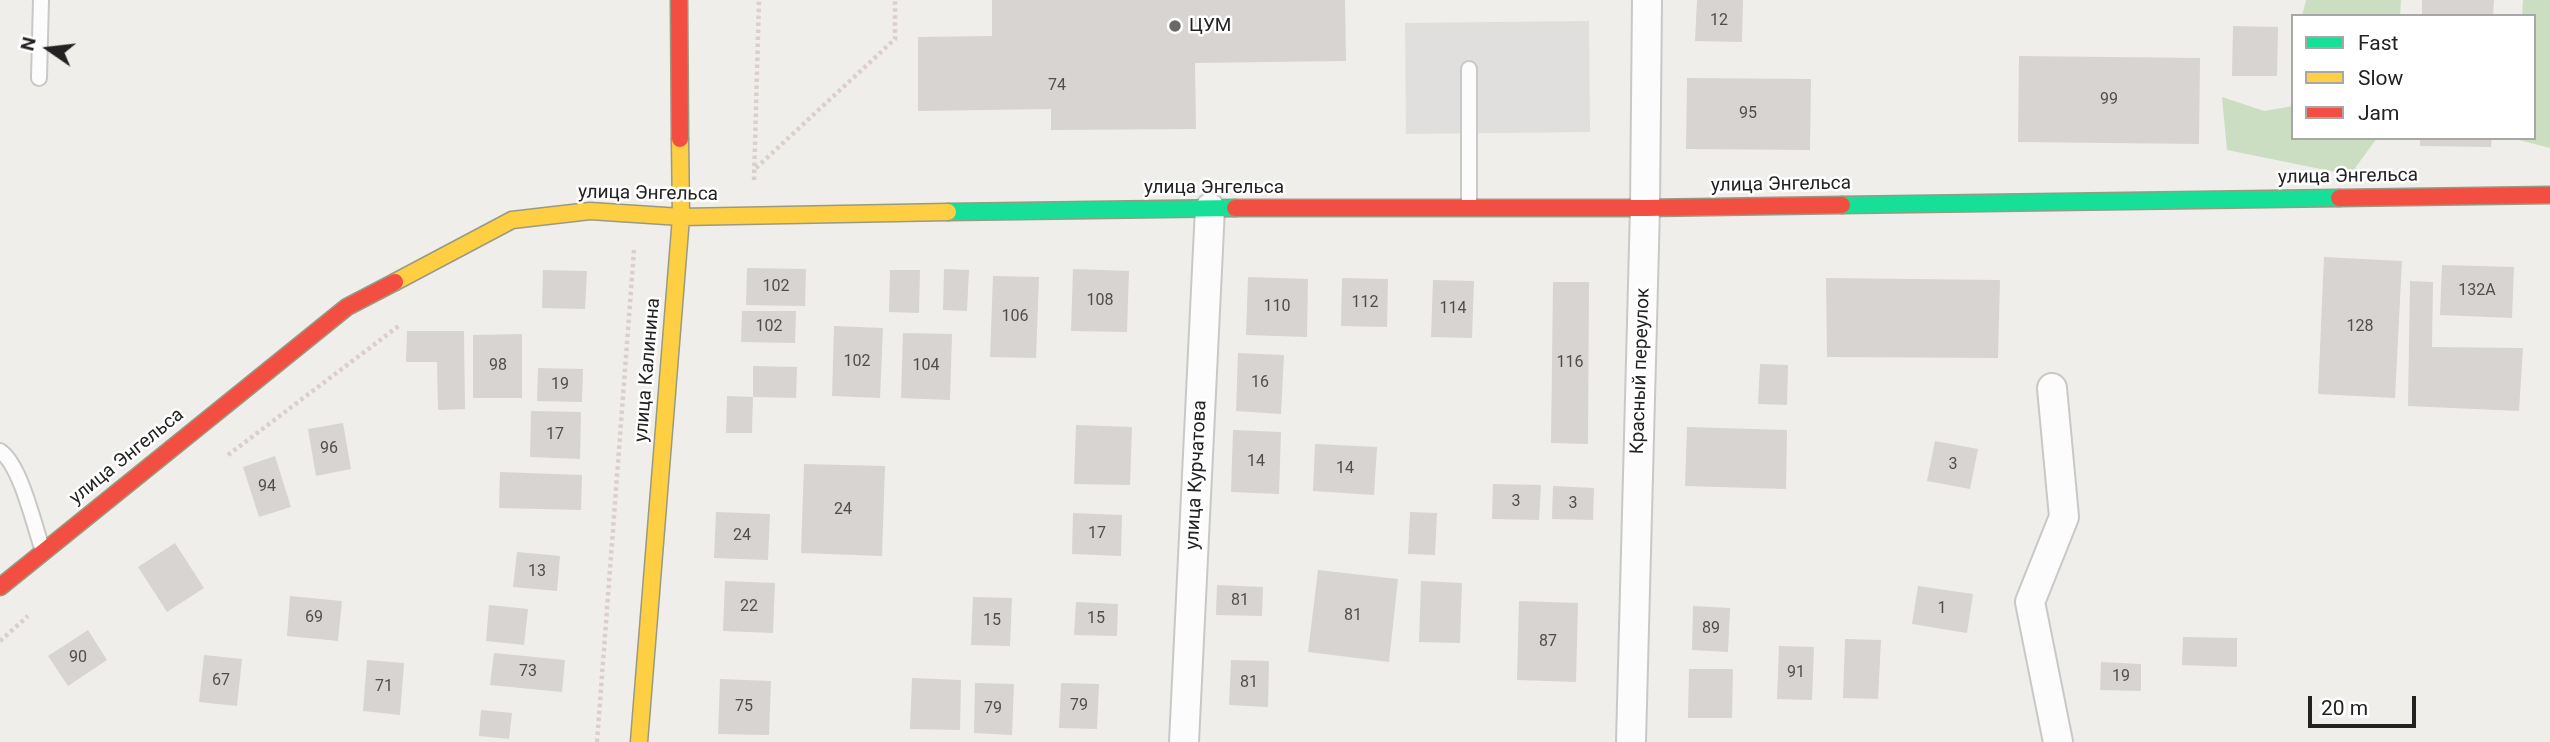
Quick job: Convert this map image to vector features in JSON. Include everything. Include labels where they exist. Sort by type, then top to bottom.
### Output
[{"type":"main road","name":"улица Калинина","points":[[639,742],[681,217],[679,0]]},
{"type":"main road","name":"улица Энгельса","points":[[0,587],[347,307],[512,220],[590,211],[681,217],[1210,208],[1645,208],[2550,195]]},
{"type":"street","name":"Красный переулок","points":[[1631,742],[1645,208],[1647,0]]},
{"type":"street","name":"улица Курчатова","points":[[1184,742],[1210,208]]},
{"type":"street","points":[[2052,388],[2064,517],[2030,602],[2058,742]]},
{"type":"lane","points":[[39,78],[41,0]]},
{"type":"lane","points":[[1469,69],[1469,208]]},
{"type":"lane","points":[[0,451],[7,456],[19,482],[43,551]]},
{"type":"path","points":[[753,216],[759,0]]},
{"type":"path","points":[[755,169],[895,40],[895,0]]},
{"type":"path","points":[[597,742],[634,246],[679,245]]},
{"type":"path","points":[[226,457],[410,317]]},
{"type":"path","points":[[0,641],[29,616]]},
{"type":"green space","points":[[2306,0],[2401,0],[2400,14],[2302,14]]},
{"type":"green space","points":[[2523,0],[2550,0],[2550,148],[2519,140],[2536,140],[2536,14],[2522,14]]},
{"type":"green space","points":[[2222,97],[2264,111],[2291,106],[2291,140],[2376,140],[2350,175],[2227,150]]},
{"type":"shaded area","points":[[1589,21],[1590,132],[1406,134],[1405,23]]},
{"type":"building","points":[[992,0],[1345,0],[1346,61],[1195,63],[1196,129],[1051,130],[1051,109],[918,111],[918,37],[992,36]]},
{"type":"building","points":[[1697,0],[1743,0],[1742,42],[1695,41]]},
{"type":"building","points":[[2422,0],[2494,0],[2493,14],[2422,14]]},
{"type":"building","points":[[2233,26],[2278,27],[2277,76],[2232,76]]},
{"type":"building","points":[[2019,56],[2200,58],[2199,144],[2018,142]]},
{"type":"building","points":[[1687,78],[1811,79],[1810,150],[1686,149]]},
{"type":"building","points":[[2420,140],[2492,140],[2491,147],[2420,146]]},
{"type":"building","points":[[2324,257],[2402,261],[2395,398],[2318,394]]},
{"type":"building","points":[[2442,265],[2514,267],[2512,318],[2440,315]]},
{"type":"building","points":[[747,268],[806,269],[805,306],[746,305]]},
{"type":"building","points":[[944,269],[969,270],[967,311],[943,310]]},
{"type":"building","points":[[1073,269],[1129,271],[1127,332],[1071,331]]},
{"type":"building","points":[[543,270],[587,271],[585,309],[542,308]]},
{"type":"building","points":[[890,270],[920,270],[919,313],[889,312]]},
{"type":"building","points":[[993,276],[1039,277],[1036,358],[990,357]]},
{"type":"building","points":[[1248,277],[1308,279],[1307,337],[1246,335]]},
{"type":"building","points":[[1342,278],[1388,279],[1387,327],[1341,326]]},
{"type":"building","points":[[1826,278],[2000,280],[1998,358],[1827,357]]},
{"type":"building","points":[[1433,280],[1474,281],[1472,338],[1431,337]]},
{"type":"building","points":[[2410,281],[2433,282],[2432,347],[2523,348],[2519,411],[2408,406]]},
{"type":"building","points":[[1553,282],[1589,282],[1588,444],[1551,443]]},
{"type":"building","points":[[742,311],[796,311],[795,343],[741,342]]},
{"type":"building","points":[[834,326],[883,328],[880,398],[832,396]]},
{"type":"building","points":[[407,331],[464,331],[465,409],[438,410],[437,362],[406,362]]},
{"type":"building","points":[[903,333],[952,334],[950,400],[901,398]]},
{"type":"building","points":[[522,334],[522,398],[473,398],[473,335]]},
{"type":"building","points":[[1238,353],[1284,355],[1281,414],[1236,411]]},
{"type":"building","points":[[1760,364],[1788,365],[1787,405],[1758,404]]},
{"type":"building","points":[[753,366],[797,367],[796,398],[753,397]]},
{"type":"building","points":[[538,368],[583,369],[582,402],[537,401]]},
{"type":"building","points":[[727,396],[753,397],[752,433],[726,433]]},
{"type":"building","points":[[531,411],[581,412],[580,459],[530,457]]},
{"type":"building","points":[[343,423],[351,469],[316,476],[308,429]]},
{"type":"building","points":[[1076,425],[1132,427],[1130,485],[1074,484]]},
{"type":"building","points":[[1687,427],[1787,430],[1786,489],[1685,486]]},
{"type":"building","points":[[1233,430],[1281,432],[1279,494],[1231,492]]},
{"type":"building","points":[[1935,441],[1978,449],[1970,489],[1927,481]]},
{"type":"building","points":[[1315,444],[1377,447],[1374,495],[1313,491]]},
{"type":"building","points":[[275,456],[291,507],[259,517],[243,467]]},
{"type":"building","points":[[804,464],[885,466],[882,556],[801,553]]},
{"type":"building","points":[[500,472],[582,475],[581,510],[499,508]]},
{"type":"building","points":[[1493,484],[1541,485],[1539,520],[1492,519]]},
{"type":"building","points":[[1553,486],[1594,488],[1593,520],[1552,519]]},
{"type":"building","points":[[716,512],[770,514],[768,560],[714,558]]},
{"type":"building","points":[[1410,512],[1437,513],[1435,555],[1408,554]]},
{"type":"building","points":[[1073,513],[1122,515],[1121,556],[1072,554]]},
{"type":"building","points":[[175,543],[204,588],[167,612],[138,567]]},
{"type":"building","points":[[517,552],[560,556],[557,591],[513,587]]},
{"type":"building","points":[[1318,570],[1398,579],[1389,662],[1308,652]]},
{"type":"building","points":[[725,581],[775,583],[773,633],[723,631]]},
{"type":"building","points":[[1421,581],[1462,583],[1460,643],[1419,642]]},
{"type":"building","points":[[1217,585],[1263,587],[1262,616],[1216,615]]},
{"type":"building","points":[[1918,586],[1973,594],[1967,633],[1912,624]]},
{"type":"building","points":[[290,596],[342,601],[338,641],[287,636]]},
{"type":"building","points":[[973,597],[1012,598],[1010,646],[971,645]]},
{"type":"building","points":[[1519,601],[1578,603],[1576,682],[1517,680]]},
{"type":"building","points":[[1076,602],[1118,604],[1117,636],[1074,635]]},
{"type":"building","points":[[489,605],[528,609],[524,645],[486,641]]},
{"type":"building","points":[[1693,606],[1730,608],[1728,652],[1692,650]]},
{"type":"building","points":[[88,630],[107,660],[68,686],[48,656]]},
{"type":"building","points":[[2183,637],[2237,638],[2237,667],[2182,665]]},
{"type":"building","points":[[1845,639],[1881,640],[1878,699],[1843,698]]},
{"type":"building","points":[[1779,646],[1814,647],[1812,700],[1777,699]]},
{"type":"building","points":[[494,653],[565,660],[562,692],[490,685]]},
{"type":"building","points":[[204,655],[242,659],[237,706],[199,702]]},
{"type":"building","points":[[367,660],[404,663],[400,715],[363,711]]},
{"type":"building","points":[[1231,660],[1269,661],[1268,707],[1229,705]]},
{"type":"building","points":[[2101,662],[2141,664],[2141,691],[2100,690]]},
{"type":"building","points":[[1689,669],[1733,669],[1732,718],[1688,718]]},
{"type":"building","points":[[912,678],[961,680],[960,730],[910,729]]},
{"type":"building","points":[[720,679],[771,681],[769,735],[718,734]]},
{"type":"building","points":[[975,683],[1014,684],[1012,735],[974,733]]},
{"type":"building","points":[[1061,683],[1099,684],[1097,729],[1059,728]]},
{"type":"building","points":[[481,710],[512,713],[509,739],[479,736]]},
{"type":"traffic: fast","points":[[1842,205],[2339,198]]},
{"type":"traffic: fast","points":[[948,212],[1235,208]]},
{"type":"traffic: slow","points":[[639,742],[681,217],[680,139]]},
{"type":"traffic: slow","points":[[395,282],[512,220],[590,211],[681,217],[948,212]]},
{"type":"traffic: jam","points":[[679,0],[680,139]]},
{"type":"traffic: jam","points":[[2339,198],[2550,195]]},
{"type":"traffic: jam","points":[[1235,208],[1842,205]]},
{"type":"traffic: jam","points":[[0,587],[347,307],[395,282]]},
{"type":"place","name":"ЦУМ","points":[[1175,26]]}]
